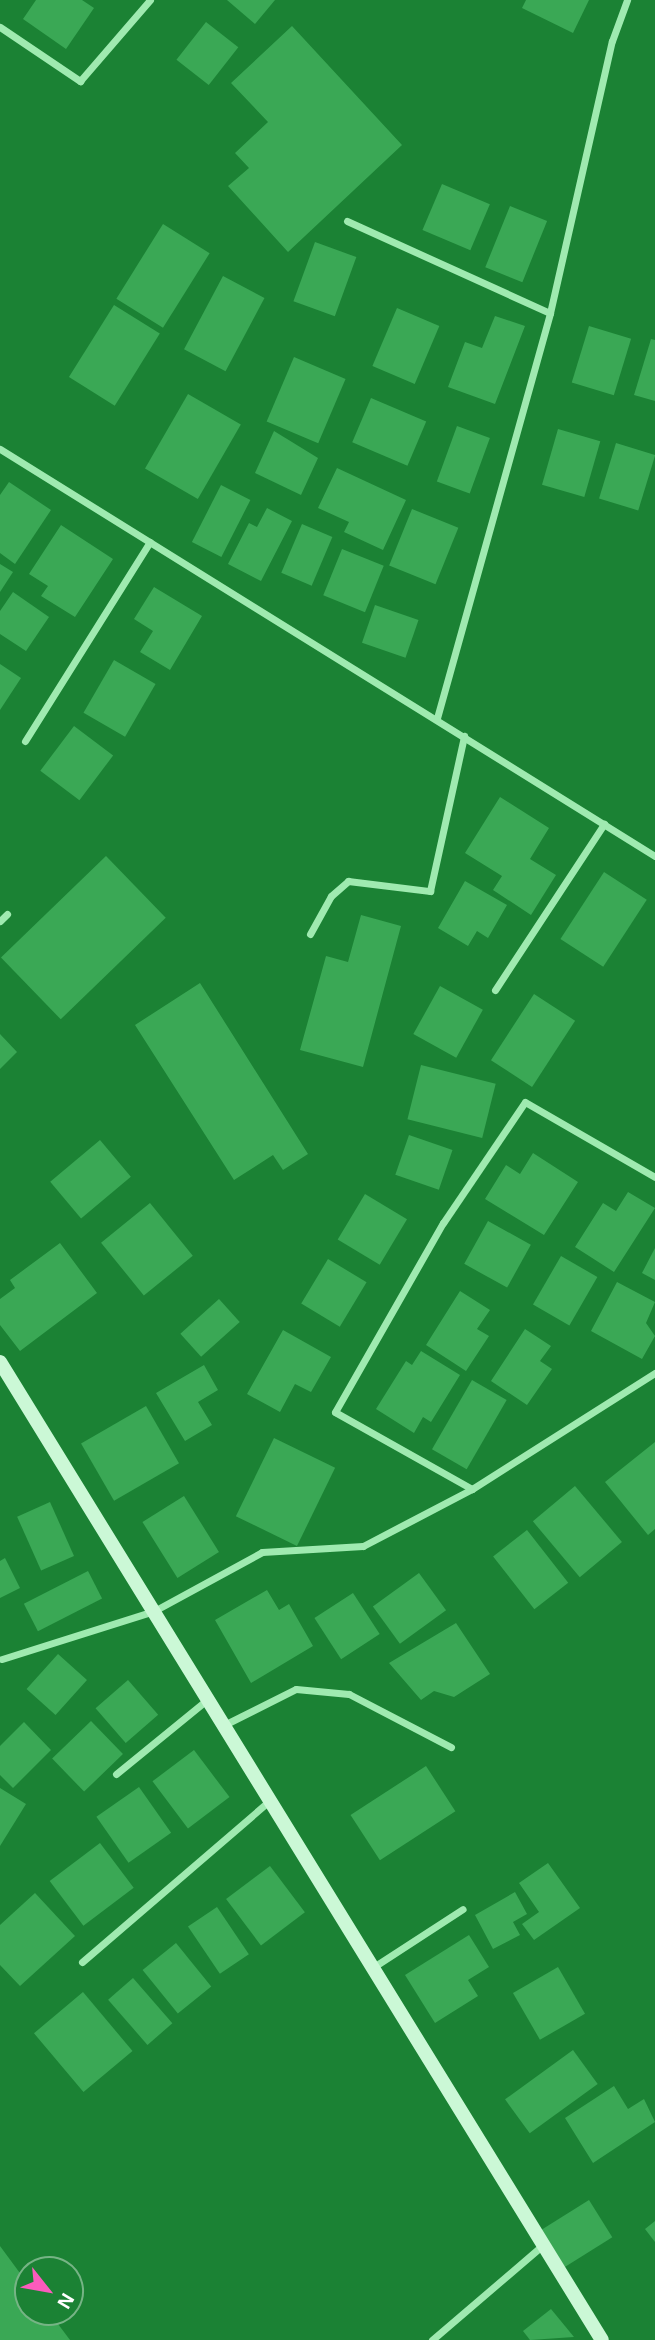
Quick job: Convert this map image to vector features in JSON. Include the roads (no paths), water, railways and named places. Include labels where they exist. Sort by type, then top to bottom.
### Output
[{"type":"street","points":[[0,27],[80,81],[150,0]]},
{"type":"street","points":[[437,718],[550,313],[612,40],[627,0]]},
{"type":"street","points":[[347,221],[550,313]]},
{"type":"street","points":[[0,449],[437,718],[655,856]]},
{"type":"street","points":[[24,741],[150,542]]},
{"type":"street","points":[[310,934],[331,896],[348,881],[430,891],[464,736]]},
{"type":"street","points":[[495,990],[604,824]]},
{"type":"street","points":[[0,921],[7,914]]},
{"type":"street","points":[[472,1489],[335,1412],[443,1223],[525,1102],[655,1177]]},
{"type":"street","points":[[0,1362],[602,2340]]},
{"type":"street","points":[[2,1659],[154,1611],[262,1552],[363,1546],[472,1489],[655,1373]]},
{"type":"street","points":[[224,1725],[296,1689],[349,1694],[451,1747]]},
{"type":"street","points":[[116,1774],[208,1699]]},
{"type":"street","points":[[82,1962],[269,1801]]},
{"type":"street","points":[[372,1968],[463,1909]]},
{"type":"street","points":[[432,2340],[543,2245]]}]
